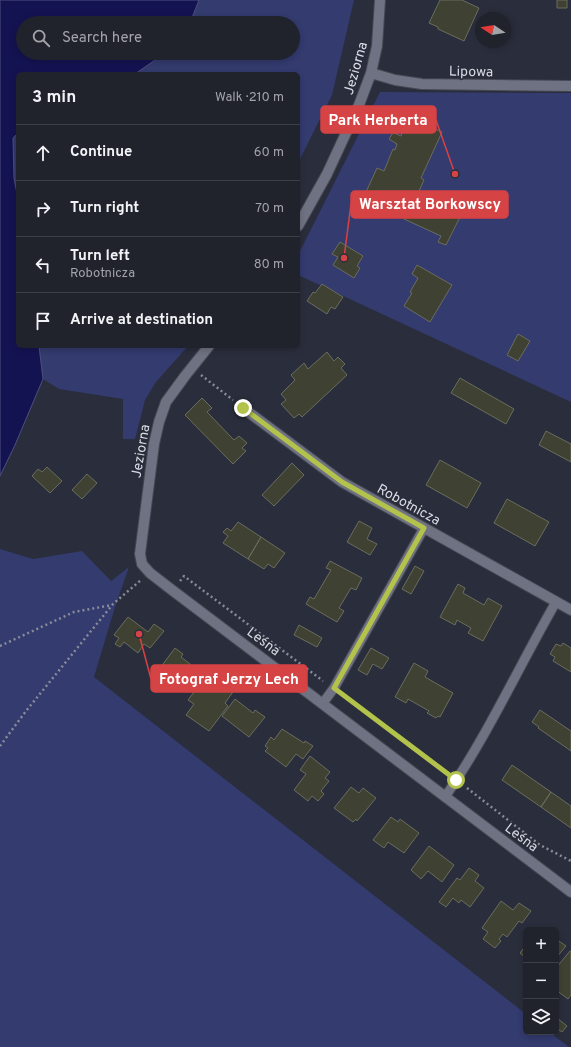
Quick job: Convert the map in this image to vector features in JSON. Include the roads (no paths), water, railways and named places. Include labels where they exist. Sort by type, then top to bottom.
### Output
[{"type":"street","name":"Jeziorna","points":[[300,222],[327,174],[359,105],[371,73],[377,46],[380,0]]},
{"type":"street","name":"Lipowa","points":[[371,73],[396,80],[422,84],[571,86]]},
{"type":"street","name":"Jeziorna","points":[[150,573],[142,564],[140,554],[154,444],[159,422],[166,402],[208,348]]},
{"type":"street","name":"Robotnicza","points":[[243,408],[342,482],[571,610]]},
{"type":"street","name":"Leśna","points":[[150,573],[571,892]]},
{"type":"lane","points":[[323,703],[334,688],[424,528]]},
{"type":"lane","points":[[445,796],[502,702],[556,602]]},
{"type":"place","name":"Park Herberta","points":[[455,174]]},
{"type":"place","name":"Warsztat Borkowscy","points":[[344,258]]},
{"type":"place","name":"Fotograf Jerzy Lech","points":[[139,634]]}]
